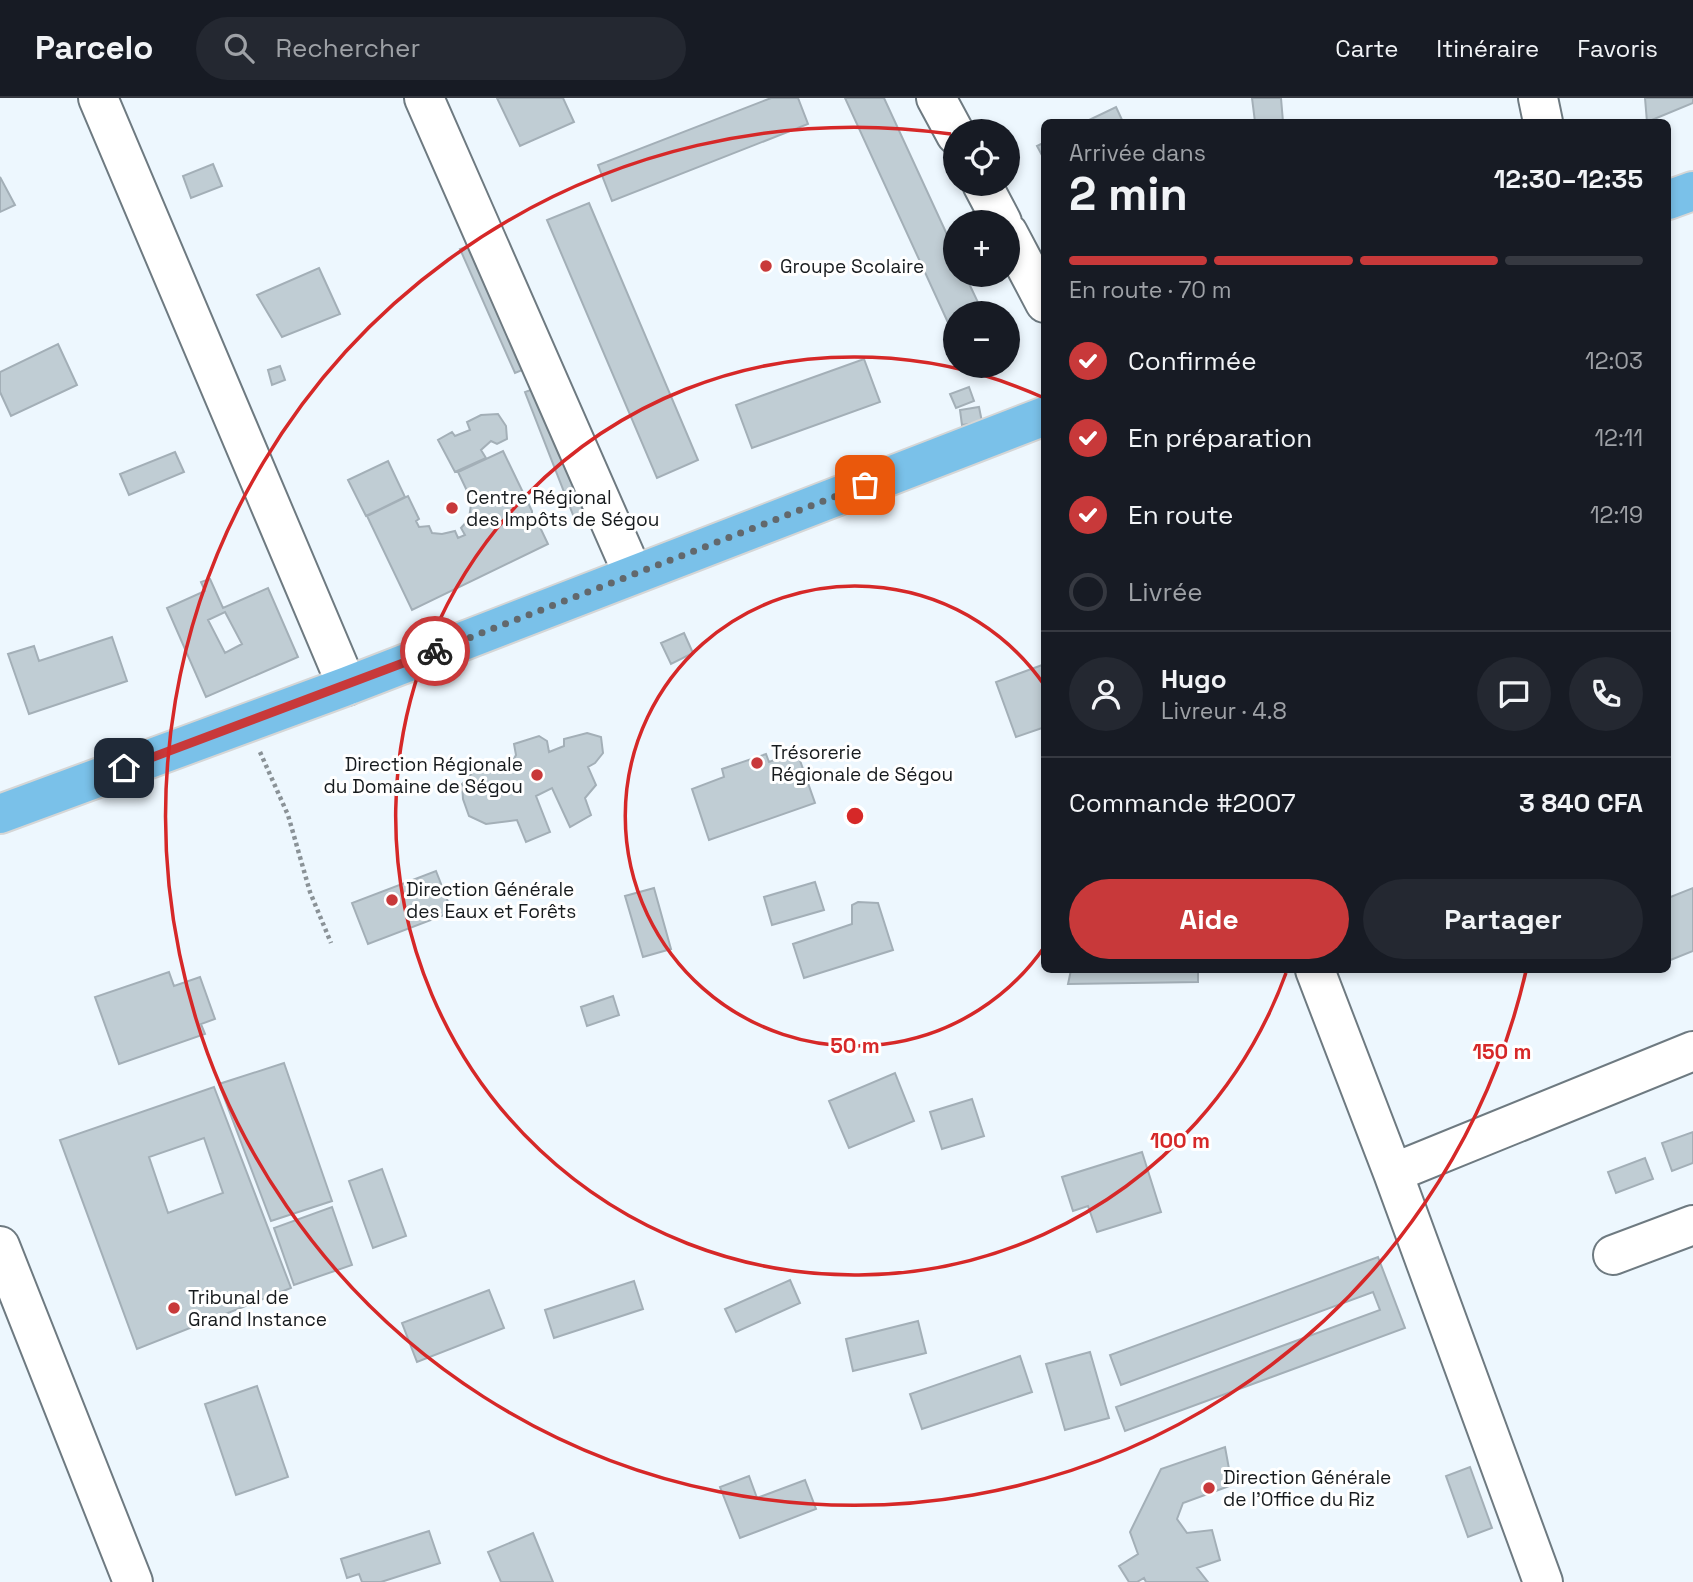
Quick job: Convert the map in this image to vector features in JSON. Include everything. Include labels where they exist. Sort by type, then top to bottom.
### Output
[{"type":"highway","points":[[1671,199],[1693,191]]},
{"type":"highway","points":[[0,814],[347,686],[1041,418]]},
{"type":"street","points":[[98,98],[347,686]]},
{"type":"street","points":[[424,98],[633,574]]},
{"type":"street","points":[[936,98],[947,119]]},
{"type":"street","points":[[1538,98],[1542,119]]},
{"type":"street","points":[[1020,256],[1041,295]]},
{"type":"street","points":[[1316,973],[1543,1582]]},
{"type":"street","points":[[1392,1173],[1693,1051]]},
{"type":"street","points":[[1613,1255],[1693,1225]]},
{"type":"street","points":[[0,1246],[134,1582]]},
{"type":"path","points":[[247,723],[288,815],[310,892],[331,943]]},
{"type":"building","points":[[497,98],[563,98],[574,122],[520,146]]},
{"type":"building","points":[[771,98],[798,98],[808,124],[612,201],[598,165]]},
{"type":"building","points":[[845,98],[884,98],[943,226],[943,287],[971,287],[977,301],[943,301],[943,312]]},
{"type":"building","points":[[1252,98],[1281,98],[1283,119],[1255,119]]},
{"type":"building","points":[[1645,98],[1693,98],[1693,103],[1654,119],[1647,119]]},
{"type":"building","points":[[1116,107],[1122,119],[1091,119]]},
{"type":"building","points":[[213,164],[222,186],[191,198],[183,176]]},
{"type":"building","points":[[0,177],[15,205],[0,212]]},
{"type":"building","points":[[589,203],[698,460],[657,478],[547,220]]},
{"type":"building","points":[[480,242],[537,364],[515,373],[460,249]]},
{"type":"building","points":[[319,268],[340,314],[282,337],[257,295]]},
{"type":"building","points":[[58,344],[77,385],[11,416],[0,392],[0,372]]},
{"type":"building","points":[[864,359],[880,402],[752,448],[736,405]]},
{"type":"building","points":[[280,366],[285,380],[272,385],[268,370]]},
{"type":"building","points":[[547,384],[601,510],[575,520],[525,392]]},
{"type":"building","points":[[969,387],[974,401],[956,408],[950,394]]},
{"type":"building","points":[[979,407],[982,422],[962,425],[960,410]]},
{"type":"building","points":[[498,414],[506,426],[507,439],[497,444],[491,441],[481,450],[486,458],[455,472],[438,440],[452,432],[455,436],[470,430],[467,422],[481,415]]},
{"type":"building","points":[[503,451],[532,511],[532,520],[537,521],[548,544],[412,610],[367,516],[408,496],[419,519],[416,521],[419,527],[429,526],[432,533],[455,531],[458,538],[465,535],[461,528],[469,519],[471,504],[477,503],[474,494],[469,495],[458,472]]},
{"type":"building","points":[[175,452],[184,472],[129,495],[120,474]]},
{"type":"building","points":[[388,461],[405,497],[366,516],[348,480]]},
{"type":"building","points":[[210,579],[223,608],[268,588],[298,657],[206,697],[167,608],[205,591],[201,582]],"holes":[[[225,612],[242,644],[225,653],[208,620]]]},
{"type":"building","points":[[684,633],[693,653],[671,664],[661,643]]},
{"type":"building","points":[[112,637],[127,681],[29,714],[8,654],[34,646],[39,661]]},
{"type":"building","points":[[1041,665],[1041,728],[1016,737],[996,682]]},
{"type":"building","points":[[587,733],[601,737],[603,753],[588,767],[596,785],[585,798],[591,815],[570,827],[552,788],[536,796],[550,832],[526,842],[517,820],[486,824],[469,816],[463,799],[462,784],[473,772],[497,763],[510,766],[516,755],[514,744],[539,736],[547,741],[549,752],[564,746],[564,739]]},
{"type":"building","points":[[797,752],[815,803],[709,840],[692,789],[724,777],[722,769],[766,754],[769,762]]},
{"type":"building","points":[[436,871],[452,912],[368,944],[352,903]]},
{"type":"building","points":[[815,882],[824,910],[772,925],[764,897]]},
{"type":"building","points":[[654,888],[671,949],[643,957],[625,896]]},
{"type":"building","points":[[1693,888],[1693,951],[1671,960],[1671,897]]},
{"type":"building","points":[[858,902],[878,903],[893,950],[804,978],[793,944],[852,924],[852,905]]},
{"type":"building","points":[[169,972],[174,986],[200,977],[215,1019],[201,1024],[205,1034],[119,1064],[95,997]]},
{"type":"building","points":[[1070,973],[1198,973],[1198,982],[1068,984]]},
{"type":"building","points":[[613,996],[619,1015],[587,1026],[581,1007]]},
{"type":"building","points":[[284,1063],[332,1201],[271,1221],[219,1084]]},
{"type":"building","points":[[895,1073],[914,1121],[849,1148],[829,1101]]},
{"type":"building","points":[[214,1087],[291,1288],[137,1349],[60,1140]],"holes":[[[204,1138],[223,1193],[168,1213],[149,1157]]]},
{"type":"building","points":[[972,1099],[984,1136],[942,1149],[930,1112]]},
{"type":"building","points":[[1693,1132],[1693,1163],[1672,1171],[1662,1143]]},
{"type":"building","points":[[1142,1152],[1161,1212],[1097,1232],[1088,1206],[1073,1211],[1062,1177]]},
{"type":"building","points":[[1645,1158],[1653,1179],[1616,1193],[1608,1172]]},
{"type":"building","points":[[382,1169],[406,1236],[373,1248],[349,1181]]},
{"type":"building","points":[[332,1207],[352,1265],[294,1285],[274,1228]]},
{"type":"building","points":[[1378,1257],[1405,1328],[1125,1431],[1116,1407],[1380,1310],[1373,1292],[1121,1385],[1110,1355]]},
{"type":"building","points":[[790,1280],[800,1303],[736,1332],[725,1309]]},
{"type":"building","points":[[634,1281],[643,1309],[554,1338],[545,1310]]},
{"type":"building","points":[[489,1290],[504,1328],[417,1362],[402,1323]]},
{"type":"building","points":[[918,1321],[926,1353],[853,1371],[846,1339]]},
{"type":"building","points":[[1090,1352],[1109,1418],[1065,1430],[1046,1364]]},
{"type":"building","points":[[1020,1356],[1032,1392],[922,1429],[910,1394]]},
{"type":"building","points":[[257,1386],[288,1477],[236,1495],[205,1404]]},
{"type":"building","points":[[1225,1447],[1232,1485],[1183,1503],[1177,1519],[1187,1533],[1212,1530],[1220,1560],[1197,1568],[1208,1582],[1146,1582],[1144,1578],[1129,1582],[1119,1566],[1138,1554],[1130,1532],[1161,1469]]},
{"type":"building","points":[[1470,1467],[1492,1528],[1468,1537],[1446,1476]]},
{"type":"building","points":[[749,1476],[757,1498],[805,1480],[816,1509],[740,1538],[720,1487]]},
{"type":"building","points":[[429,1531],[440,1563],[381,1582],[362,1582],[359,1574],[347,1578],[341,1559]]},
{"type":"building","points":[[533,1533],[553,1582],[501,1582],[488,1552]]},
{"type":"way so far","points":[[435,651],[865,485]]},
{"type":"place","name":"Groupe Scolaire","points":[[766,266]]},
{"type":"place","name":"Centre Régional des Impôts de Ségou","points":[[452,508]]},
{"type":"place","name":"Trésorerie Régionale de Ségou","points":[[757,763]]},
{"type":"place","name":"Direction Régionale du Domaine de Ségou","points":[[537,775]]},
{"type":"place","name":"Direction Générale des Eaux et Forêts","points":[[392,900]]},
{"type":"place","name":"Tribunal de Grand Instance","points":[[174,1308]]},
{"type":"place","name":"Direction Générale de l'Office du Riz","points":[[1209,1488]]},
{"type":"route","points":[[124,768],[435,651]]}]
